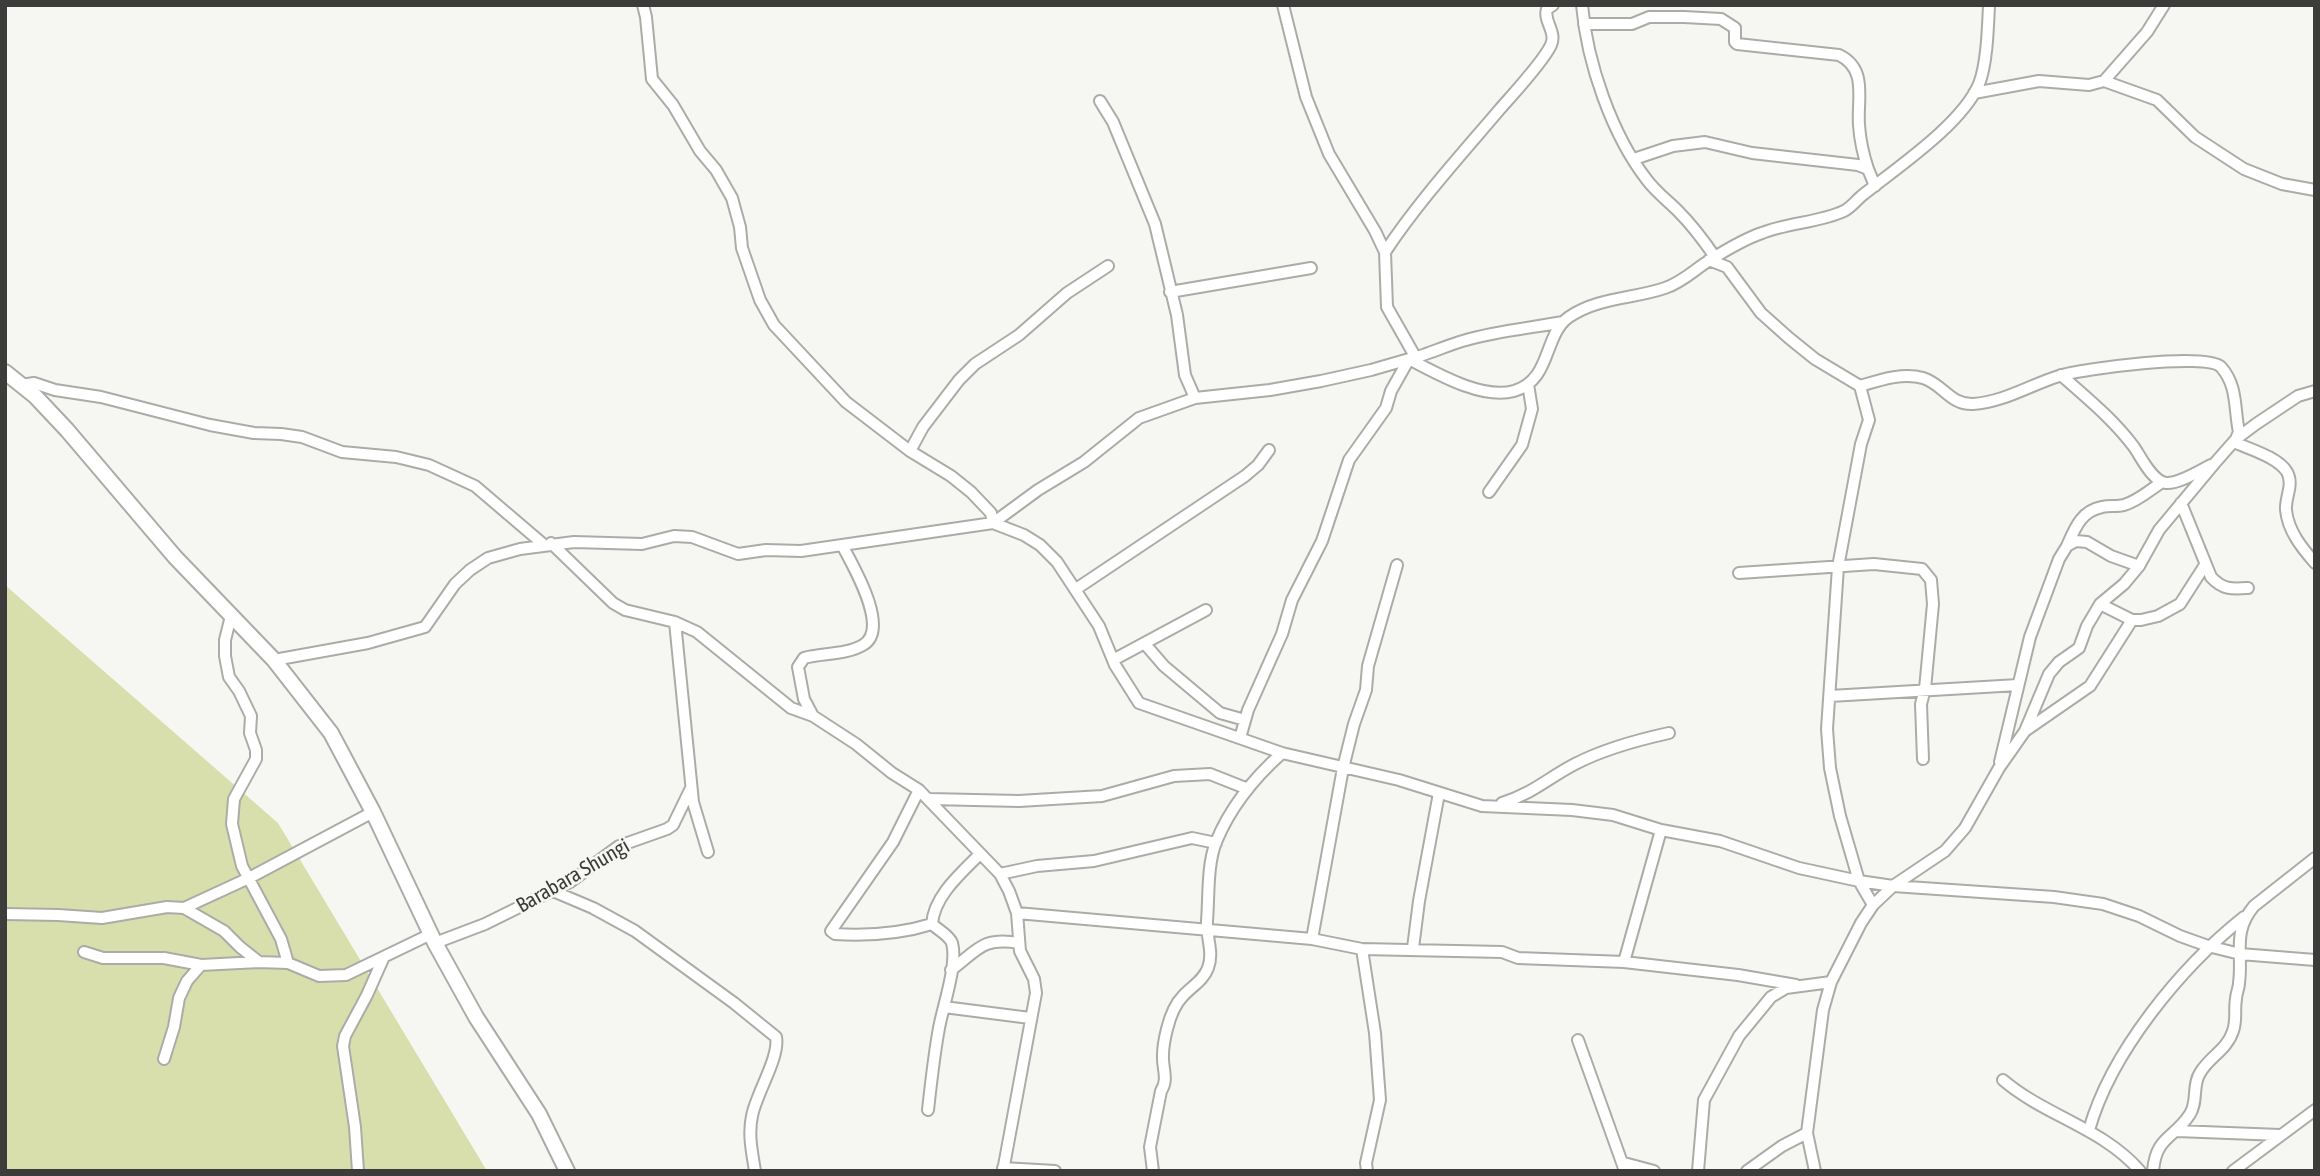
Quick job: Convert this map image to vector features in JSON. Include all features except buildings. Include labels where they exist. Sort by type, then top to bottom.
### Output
[{"type":"street","points":[[643,5],[652,79],[673,105],[732,198],[740,227],[742,248],[760,300],[774,325],[846,402],[910,451],[951,476],[971,492],[991,513],[993,523]]},
{"type":"street","points":[[1283,5],[1306,97],[1329,154],[1385,252],[1387,307],[1412,358],[1458,382],[1483,390],[1513,391],[1528,383],[1540,371],[1563,322],[1570,316],[1608,299],[1668,288],[1715,257],[1761,233],[1847,210],[1941,130],[1974,93],[1982,68],[1989,5]]},
{"type":"street","points":[[1385,252],[1434,186],[1551,45],[1553,34],[1546,14],[1547,9],[1553,5]]},
{"type":"street","points":[[1582,5],[1584,24],[1601,90],[1634,159],[1648,181],[1680,212],[1715,257],[1727,267],[1761,313],[1815,359],[1860,386],[1869,420],[1861,444],[1839,567],[1827,729],[1830,768],[1840,816],[1859,881],[1873,905]]},
{"type":"street","points":[[1974,93],[2039,81],[2089,85],[2104,81],[2147,32],[2164,5]]},
{"type":"street","points":[[1584,24],[1632,24],[1649,17],[1721,19],[1735,28],[1737,44],[1839,55],[1847,59],[1860,79],[1859,134],[1875,186]]},
{"type":"street","points":[[2104,81],[2157,100],[2181,126],[2210,149],[2260,177],[2315,190]]},
{"type":"street","points":[[1100,101],[1113,122],[1155,224],[1177,315],[1185,375],[1195,398]]},
{"type":"street","points":[[1634,159],[1673,146],[1705,142],[1752,153],[1847,163],[1868,169]]},
{"type":"street","points":[[910,451],[923,427],[975,363],[1019,335],[1068,293],[1108,266]]},
{"type":"street","points":[[1170,292],[1311,268]]},
{"type":"street","points":[[274,660],[368,643],[417,630],[431,621],[455,584],[488,558],[547,544],[642,544],[674,536],[692,537],[738,554],[766,550],[801,551],[993,523],[1038,490],[1084,462],[1139,418],[1195,398],[1270,390],[1321,381],[1412,358],[1469,339],[1563,322]]},
{"type":"street","points":[[1240,738],[1268,662],[1282,634],[1292,600],[1322,541],[1349,460],[1386,408],[1391,391],[1412,358]]},
{"type":"street","points":[[1860,386],[1889,377],[1922,378],[1938,386],[1955,401],[1972,404],[1998,400],[2061,376],[2123,366],[2211,361],[2223,369],[2234,390],[2239,432],[2235,440]]},
{"type":"street","points":[[5,372],[21,384],[67,430],[175,557],[274,660],[331,733],[373,812],[433,939],[476,1017],[539,1114],[567,1171]]},
{"type":"street","points":[[2061,376],[2119,427],[2152,473],[2162,482]]},
{"type":"street","points":[[1815,1171],[1807,1133],[1823,1010],[1831,982],[1846,950],[1873,905],[1893,886],[1945,851],[1965,828],[1999,768],[2025,731],[2049,674],[2059,662],[2079,648],[2087,626],[2100,604],[2124,584],[2139,566],[2159,530],[2181,503],[2235,440],[2315,381]]},
{"type":"street","points":[[21,384],[34,383],[55,390],[101,397],[211,425],[254,433],[281,433],[302,437],[341,452],[396,457],[429,465],[475,486],[547,544],[613,603],[625,610],[675,622],[697,632],[791,708],[813,716],[919,790],[1000,874],[1017,913],[1021,933],[1020,951],[1034,979],[1036,993],[1003,1169],[1055,1171]]},
{"type":"street","points":[[1489,492],[1522,445],[1532,410],[1528,383]]},
{"type":"street","points":[[2298,396],[2315,391]]},
{"type":"street","points":[[2235,440],[2277,462],[2286,471],[2290,481],[2286,504],[2288,520],[2300,544],[2315,564]]},
{"type":"street","points":[[1076,589],[1245,476],[1269,450]]},
{"type":"street","points":[[1999,768],[2039,611],[2059,559],[2076,525],[2092,510],[2136,500],[2162,482],[2177,480],[2214,464]]},
{"type":"street","points":[[2181,503],[2211,577],[2218,585],[2228,589],[2248,588]]},
{"type":"street","points":[[993,523],[1024,535],[1040,545],[1057,562],[1098,626],[1113,660],[1139,703],[1282,753],[1399,780],[1482,806],[1572,810],[1613,815],[1661,830],[1720,841],[1799,868],[1859,881],[1893,886],[2054,897],[2104,904],[2208,946],[2240,954],[2315,960]]},
{"type":"street","points":[[2067,546],[2076,541],[2087,542],[2111,556],[2139,566]]},
{"type":"street","points":[[813,716],[804,699],[798,673],[800,662],[810,656],[864,645],[869,640],[872,625],[871,608],[842,545]]},
{"type":"street","points":[[1739,573],[1874,564],[1922,569],[1931,580],[1933,604],[1925,689],[1921,704],[1923,759]]},
{"type":"street","points":[[1312,939],[1343,768],[1366,690],[1368,666],[1397,565]]},
{"type":"street","points":[[2100,604],[2132,620],[2141,621],[2158,616],[2180,604],[2205,565]]},
{"type":"street","points":[[1113,660],[1206,610]]},
{"type":"street","points":[[84,952],[103,958],[164,958],[201,965],[288,963],[281,939],[236,849],[232,824],[234,799],[257,759],[250,733],[251,716],[229,677],[225,656],[225,640],[231,616]]},
{"type":"street","points":[[2025,731],[2090,686],[2132,620]]},
{"type":"street","points":[[675,622],[693,802],[708,852]]},
{"type":"street","points":[[1145,644],[1164,666],[1220,713],[1245,720]]},
{"type":"street","points":[[1829,695],[2018,685]]},
{"type":"street","points":[[1496,806],[1523,797],[1573,765],[1598,754],[1669,733]]},
{"type":"street","points":[[1153,1171],[1150,1147],[1161,1091],[1165,1084],[1162,1057],[1168,1028],[1176,1004],[1199,982],[1208,967],[1211,952],[1206,928],[1210,873],[1216,843],[1231,813],[1248,789],[1264,769],[1282,753]]},
{"type":"street","points":[[930,799],[1055,800],[1102,796],[1174,776],[1210,774],[1248,789]]},
{"type":"street","name":"Barabara Shungi","points":[[288,963],[319,976],[346,975],[433,939],[485,924],[570,883],[619,846],[667,829],[673,825],[691,788]]},
{"type":"street","points":[[919,790],[893,842],[831,931],[835,934],[884,934],[932,924]]},
{"type":"street","points":[[1413,948],[1439,793]]},
{"type":"street","points":[[184,908],[249,878],[373,812]]},
{"type":"street","points":[[1624,962],[1661,830]]},
{"type":"street","points":[[1000,874],[1037,866],[1123,856],[1192,838],[1216,843]]},
{"type":"street","points":[[932,924],[936,906],[954,881],[980,854]]},
{"type":"street","points":[[2153,1171],[2160,1144],[2177,1131],[2191,1112],[2196,1079],[2201,1070],[2225,1047],[2233,1033],[2239,984],[2241,926],[2254,906],[2315,859]]},
{"type":"street","points":[[552,891],[605,914],[635,931],[773,1033],[776,1049],[752,1112],[749,1130],[755,1171]]},
{"type":"street","points":[[5,914],[102,918],[167,907],[184,908],[224,931],[259,962]]},
{"type":"street","points":[[1017,913],[1206,928],[1312,939],[1362,948],[1502,952],[1518,958],[1624,962],[1738,975],[1796,985]]},
{"type":"street","points":[[2089,1130],[2111,1073],[2128,1046],[2208,946],[2247,915]]},
{"type":"street","points":[[928,1110],[948,993],[952,943],[948,936],[932,924]]},
{"type":"street","points":[[951,970],[987,942],[996,940],[1019,943]]},
{"type":"street","points":[[1362,948],[1375,1033],[1380,1100],[1366,1163],[1367,1171]]},
{"type":"street","points":[[358,1171],[355,1127],[343,1046],[345,1036],[383,959]]},
{"type":"street","points":[[164,1059],[179,998],[187,981],[201,965]]},
{"type":"street","points":[[1698,1171],[1704,1100],[1719,1070],[1756,1013],[1771,997],[1786,988],[1831,982]]},
{"type":"street","points":[[944,1007],[1030,1018]]},
{"type":"street","points":[[1578,1040],[1625,1167],[1654,1171]]},
{"type":"street","points":[[2003,1080],[2022,1096],[2089,1130],[2129,1159],[2140,1171]]},
{"type":"street","points":[[2233,1171],[2315,1110]]},
{"type":"street","points":[[2177,1131],[2280,1135]]},
{"type":"street","points":[[1747,1171],[1782,1146],[1807,1133]]},
{"type":"green space","points":[[5,585],[278,823],[487,1171],[5,1171]]}]
